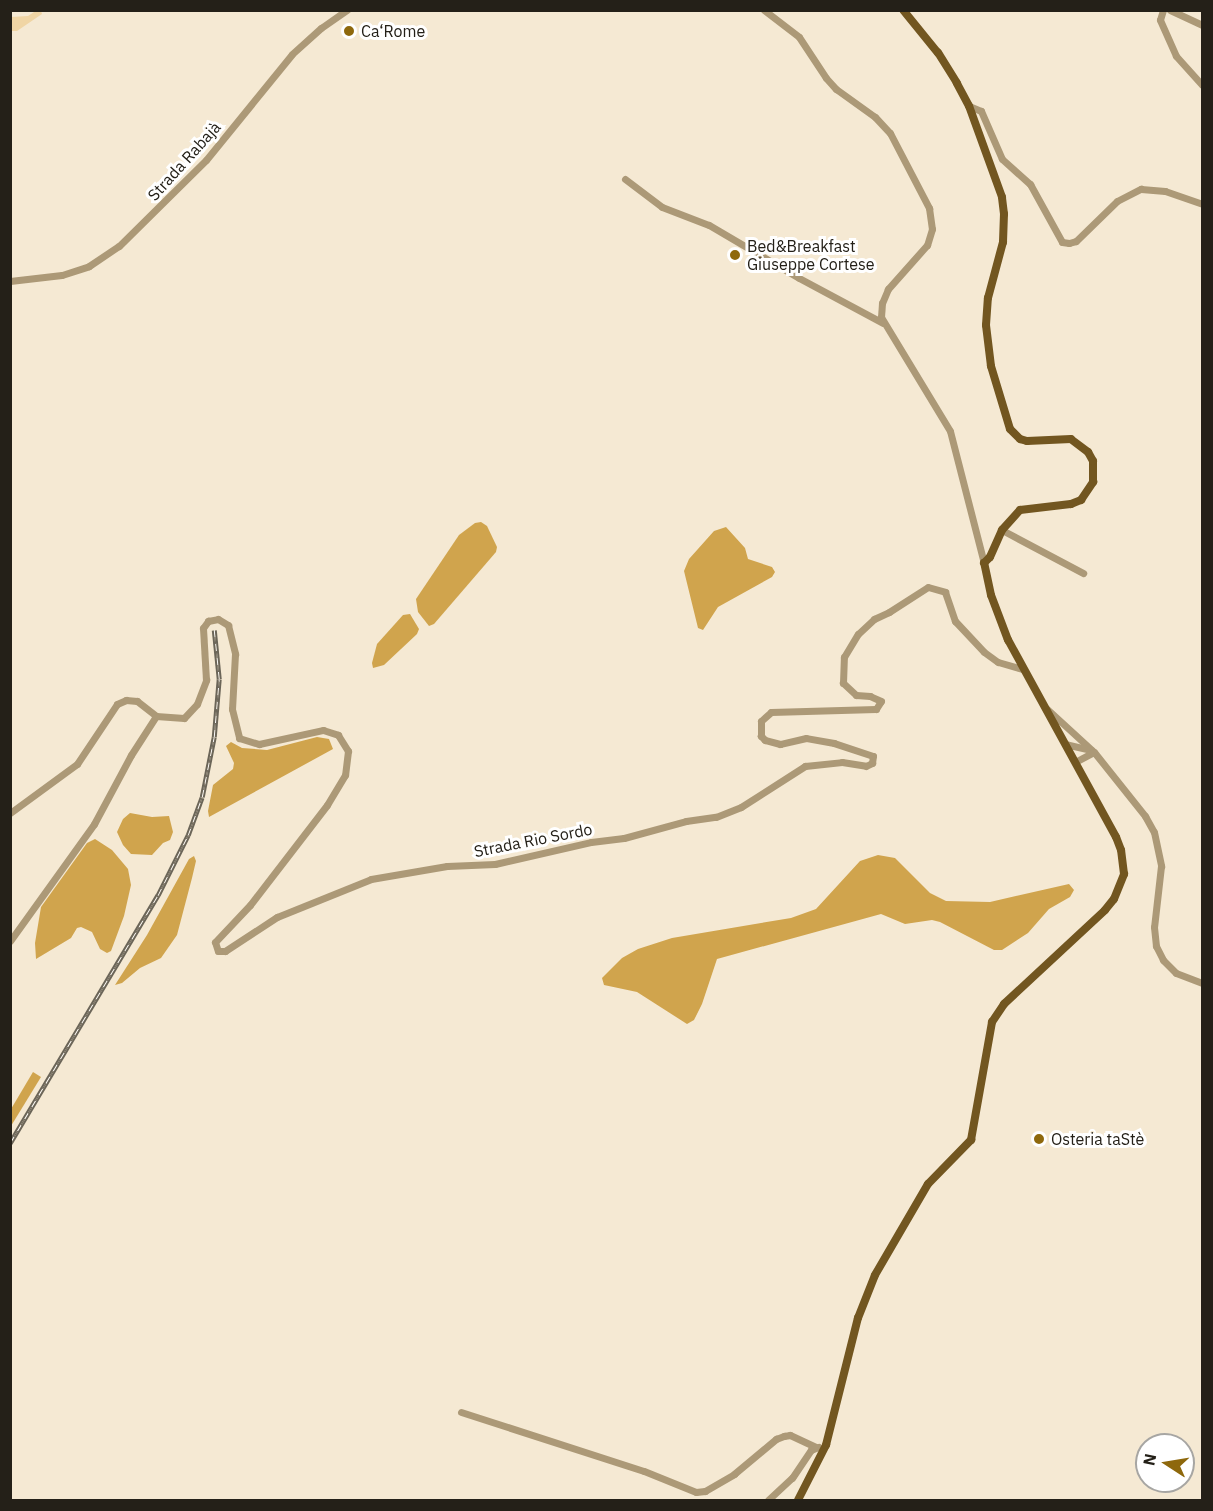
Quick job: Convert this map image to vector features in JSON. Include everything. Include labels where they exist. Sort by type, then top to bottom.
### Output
[{"type":"main road","points":[[798,1500],[826,1445],[858,1318],[875,1275],[928,1184],[951,1163],[970,1140],[992,1022],[1004,1004],[1097,918],[1114,899],[1124,874],[1121,850],[1046,707],[1023,669],[999,619],[984,563],[990,557],[1002,530],[1020,510],[1071,504],[1081,500],[1093,482],[1095,472],[1088,452],[1081,444],[1060,438],[1020,439],[1014,435],[1007,422],[991,366],[986,325],[988,298],[1003,242],[1004,214],[998,182],[969,106],[938,53],[903,10]]},
{"type":"street","name":"Strada Rabajà","points":[[10,281],[62,275],[89,266],[119,246],[206,160],[292,54],[321,28],[347,10]]},
{"type":"street","points":[[764,10],[799,37],[826,78],[836,88],[875,117],[890,133],[929,208],[932,229],[927,245],[884,297],[881,308],[883,322],[950,431],[984,563]]},
{"type":"street","points":[[1163,10],[1160,20],[1176,56],[1203,85]]},
{"type":"street","points":[[1170,10],[1203,26]]},
{"type":"street","points":[[969,106],[981,111],[1002,159],[1030,184],[1059,239],[1065,243],[1076,240],[1117,201],[1140,189],[1165,191],[1203,204]]},
{"type":"street","points":[[625,179],[662,207],[709,225],[799,278],[883,322]]},
{"type":"street","points":[[1002,530],[1083,573]]},
{"type":"street","name":"Strada Rio Sordo","points":[[156,716],[184,718],[197,704],[206,680],[203,628],[208,621],[218,620],[228,625],[235,654],[232,709],[239,738],[248,743],[259,744],[323,730],[338,735],[348,751],[345,776],[327,805],[250,905],[215,942],[218,951],[225,951],[278,917],[371,879],[447,866],[495,864],[591,842],[624,838],[674,823],[716,817],[741,807],[805,766],[842,762],[867,766],[872,763],[873,756],[834,743],[806,738],[780,744],[765,740],[761,736],[761,721],[771,712],[876,709],[880,701],[870,696],[856,694],[843,683],[844,657],[858,634],[874,619],[928,587],[945,592],[960,629],[984,652],[998,662],[1023,669]]},
{"type":"street","points":[[10,813],[77,764],[117,704],[126,700],[137,701],[156,716],[131,754],[94,824],[10,940]]},
{"type":"street","points":[[1046,707],[1094,752],[1145,816],[1154,832],[1161,866],[1154,927],[1156,946],[1162,960],[1176,973],[1203,983]]},
{"type":"street","points":[[1065,744],[1074,738],[1082,740]]},
{"type":"street","points":[[1065,744],[1094,752]]},
{"type":"street","points":[[1075,762],[1094,752]]},
{"type":"street","points":[[461,1412],[644,1471],[696,1492],[705,1491],[734,1474],[776,1439],[784,1436],[790,1435],[816,1447]]},
{"type":"street","points":[[768,1500],[792,1478],[811,1450],[826,1445]]},
{"type":"shaded area","points":[[37,10],[42,14],[17,31],[11,31],[11,17],[28,16]]},
{"type":"shaded area","points":[[481,522],[487,526],[497,547],[496,552],[434,624],[429,626],[418,612],[416,599],[459,535],[475,523]]},
{"type":"shaded area","points":[[726,527],[745,548],[748,559],[772,567],[775,572],[772,577],[718,607],[703,630],[698,628],[684,571],[689,559],[714,531]]},
{"type":"shaded area","points":[[410,614],[419,629],[417,634],[384,665],[373,668],[372,663],[377,644],[403,615]]},
{"type":"shaded area","points":[[317,737],[329,739],[333,749],[209,817],[213,785],[233,769],[234,763],[226,746],[231,742],[242,748],[267,750]]},
{"type":"shaded area","points":[[130,813],[152,817],[169,816],[173,832],[170,840],[163,843],[152,855],[131,854],[123,845],[117,832],[123,819]]},
{"type":"shaded area","points":[[95,839],[112,850],[128,869],[131,885],[124,916],[111,951],[107,953],[100,949],[92,932],[81,927],[77,928],[71,938],[36,959],[35,943],[41,907],[87,843]]},
{"type":"shaded area","points":[[878,855],[895,858],[930,893],[946,901],[990,902],[1069,884],[1074,890],[1070,897],[1049,909],[1028,933],[1002,950],[994,950],[940,922],[932,920],[905,924],[881,914],[717,959],[702,1004],[694,1020],[687,1024],[637,992],[604,985],[602,978],[622,958],[638,949],[672,938],[791,918],[816,909],[860,861]]},
{"type":"shaded area","points":[[194,856],[196,861],[177,935],[161,958],[140,968],[122,983],[115,985],[147,935],[189,859]]},
{"type":"shaded area","points":[[33,1072],[41,1077],[11,1126],[11,1109]]},
{"type":"railway","points":[[10,1143],[158,895],[188,835],[202,797],[214,737],[219,679],[214,630]]},
{"type":"place","name":"Ca‘Rome","points":[[349,31]]},
{"type":"place","name":"Bed&Breakfast Giuseppe Cortese","points":[[735,255]]},
{"type":"place","name":"Osteria taStè","points":[[1039,1139]]}]
